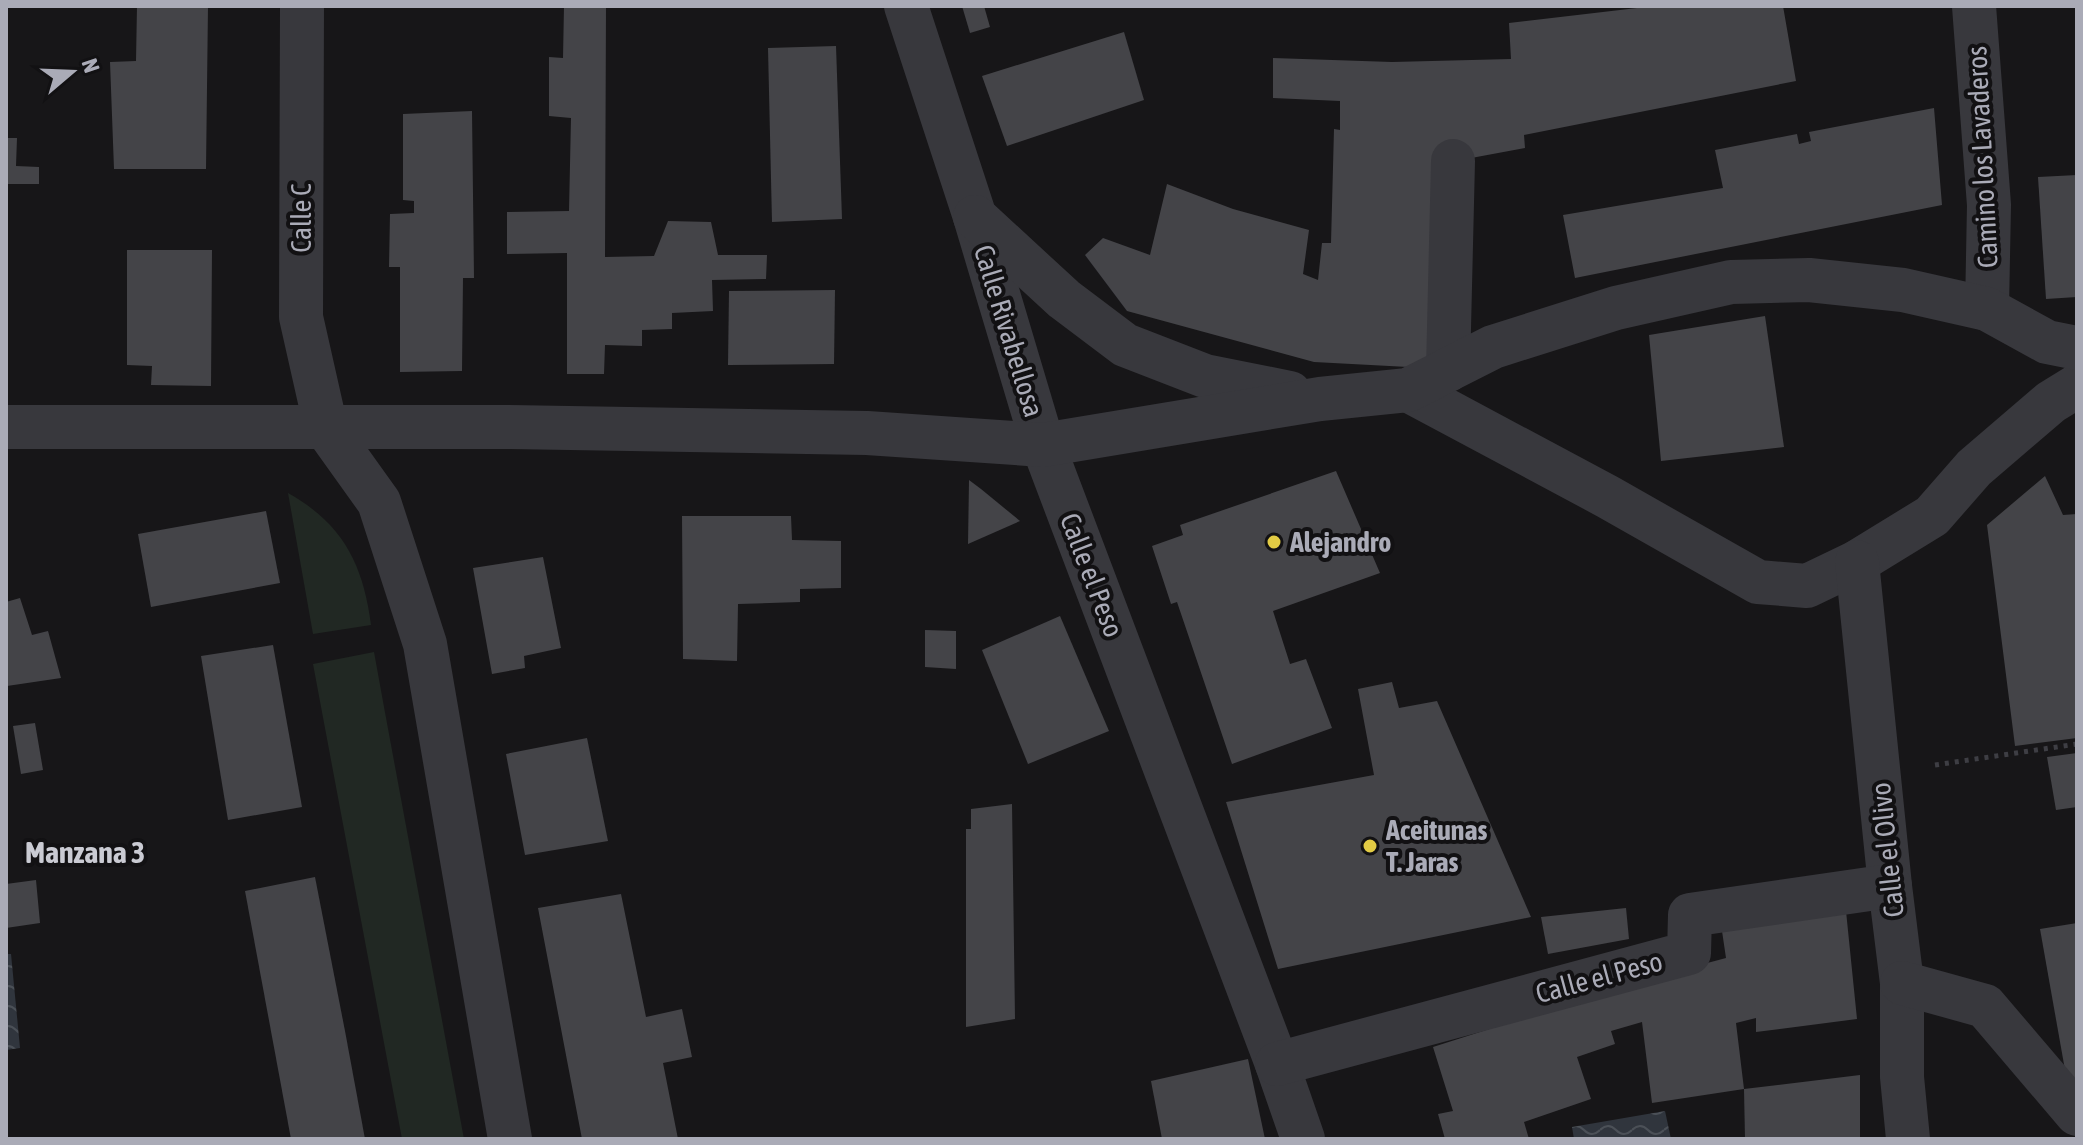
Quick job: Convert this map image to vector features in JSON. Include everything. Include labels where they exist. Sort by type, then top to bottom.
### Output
[{"type":"street","name":"Calle C","points":[[302,6],[301,317],[326,428]]},
{"type":"street","name":"Calle Rivabellosa","points":[[906,6],[975,217],[1043,445],[1320,399],[1408,390],[1493,347],[1616,308],[1731,282],[1809,280],[1903,290],[1987,309],[2047,342],[2077,348]]},
{"type":"street","name":"Camino los Lavaderos","points":[[1974,6],[1989,205],[1987,309]]},
{"type":"street","points":[[1448,370],[1453,161]]},
{"type":"street","points":[[975,217],[1064,299],[1125,345],[1205,376],[1320,399]]},
{"type":"street","points":[[1408,390],[1758,582],[1807,586],[1857,562],[1932,516],[1974,468],[2051,402],[2077,386]]},
{"type":"street","points":[[6,427],[867,433],[1043,445]]},
{"type":"street","points":[[326,428],[379,502],[425,644],[510,1139]]},
{"type":"street","name":"Calle el Peso","points":[[1043,445],[1303,1139]]},
{"type":"street","name":"Calle el Olivo","points":[[1857,562],[1902,983],[1902,1077],[1908,1139]]},
{"type":"street","name":"Calle el Peso","points":[[1277,1064],[1689,953],[1690,915],[1890,886]]},
{"type":"street","points":[[1902,983],[1985,1006],[2077,1114]]},
{"type":"path","points":[[1878,773],[2077,744]]},
{"type":"shaded area","points":[[288,493],[323,518],[347,548],[362,583],[371,625],[313,634]]},
{"type":"shaded area","points":[[374,652],[464,1139],[402,1139],[313,664]]},
{"type":"water","points":[[6,954],[11,954],[20,1048],[6,1050]]},
{"type":"water","points":[[1665,1111],[1671,1139],[1574,1139],[1572,1127]]},
{"type":"building","points":[[137,6],[208,6],[206,169],[114,169],[110,62],[136,61]]},
{"type":"building","points":[[564,6],[606,6],[605,257],[654,256],[668,221],[711,222],[718,255],[767,255],[766,279],[712,280],[713,311],[672,313],[672,329],[642,330],[642,346],[605,345],[604,374],[567,374],[567,253],[507,254],[507,212],[569,211],[571,118],[549,116],[549,57],[563,58]]},
{"type":"building","points":[[962,6],[984,6],[990,27],[970,33]]},
{"type":"building","points":[[1654,6],[1783,6],[1796,81],[1524,135],[1525,148],[1439,164],[1427,368],[1314,362],[1127,311],[1085,255],[1103,238],[1150,255],[1167,184],[1233,209],[1309,230],[1303,274],[1318,280],[1322,243],[1331,243],[1334,129],[1340,130],[1340,101],[1273,98],[1273,58],[1392,62],[1511,59],[1509,23]]},
{"type":"building","points":[[1124,32],[1144,100],[1007,146],[982,76]]},
{"type":"building","points":[[836,46],[842,219],[772,222],[768,48]]},
{"type":"building","points":[[1934,108],[1942,205],[1575,278],[1563,215],[1723,188],[1715,150],[1797,134],[1799,144],[1811,141],[1809,132]]},
{"type":"building","points":[[472,111],[474,278],[463,278],[462,371],[400,372],[400,267],[389,267],[390,214],[414,213],[414,201],[403,200],[403,114]]},
{"type":"building","points":[[6,138],[17,138],[16,166],[39,167],[39,184],[6,184]]},
{"type":"building","points":[[2077,175],[2077,297],[2046,299],[2038,177]]},
{"type":"building","points":[[127,250],[212,250],[211,386],[151,385],[152,366],[127,365]]},
{"type":"building","points":[[835,290],[834,364],[728,365],[729,291]]},
{"type":"building","points":[[1765,316],[1784,447],[1661,461],[1649,335]]},
{"type":"building","points":[[1336,471],[1380,573],[1273,611],[1290,664],[1306,659],[1332,728],[1232,764],[1177,602],[1171,604],[1152,546],[1183,535],[1180,525]]},
{"type":"building","points":[[2045,476],[2063,515],[2077,514],[2077,738],[2015,746],[1987,525]]},
{"type":"building","points":[[969,480],[981,489],[1020,521],[968,544]]},
{"type":"building","points":[[266,511],[280,583],[151,607],[138,534]]},
{"type":"building","points":[[682,516],[791,516],[792,540],[841,541],[841,588],[800,589],[800,602],[738,604],[737,661],[683,659]]},
{"type":"building","points":[[543,557],[561,648],[524,656],[525,668],[492,674],[473,568]]},
{"type":"building","points":[[20,598],[32,635],[48,631],[61,678],[7,686],[6,602]]},
{"type":"building","points":[[1060,616],[1109,731],[1028,764],[982,650]]},
{"type":"building","points":[[925,630],[956,631],[956,669],[925,667]]},
{"type":"building","points":[[273,645],[302,807],[228,820],[201,656]]},
{"type":"building","name":"Aceitunas T. Jaras","points":[[1392,682],[1399,708],[1437,701],[1531,917],[1278,969],[1226,802],[1374,775],[1358,689]]},
{"type":"building","points":[[35,723],[43,770],[21,774],[13,726]]},
{"type":"building","points":[[587,738],[608,841],[525,855],[506,754]]},
{"type":"building","points":[[2077,753],[2077,807],[2056,810],[2047,757]]},
{"type":"building","points":[[1012,804],[1015,1019],[966,1027],[966,829],[971,829],[971,809]]},
{"type":"building","points":[[315,877],[365,1139],[291,1139],[245,891]]},
{"type":"building","points":[[36,880],[40,923],[6,928],[6,884]]},
{"type":"building","points":[[621,894],[646,1017],[682,1009],[692,1057],[663,1063],[678,1139],[582,1139],[538,908]]},
{"type":"building","points":[[1626,908],[1629,939],[1548,954],[1541,917]]},
{"type":"building","points":[[1846,911],[1857,1019],[1756,1032],[1756,1018],[1736,1023],[1744,1089],[1652,1103],[1642,1022],[1611,1031],[1615,1044],[1577,1057],[1591,1099],[1524,1122],[1529,1139],[1445,1139],[1438,1114],[1453,1111],[1433,1047],[1636,982],[1726,958],[1722,931]]},
{"type":"building","points":[[2077,923],[2077,1082],[2065,1070],[2040,929]]},
{"type":"building","points":[[1248,1059],[1265,1139],[1162,1139],[1151,1081]]},
{"type":"building","points":[[1860,1075],[1860,1139],[1745,1139],[1744,1089]]},
{"type":"place","name":"Alejandro","points":[[1274,542]]},
{"type":"place","name":"Aceitunas T. Jaras","points":[[1370,846]]},
{"type":"district","name":"Manzana 3","points":[[85,852]]}]
